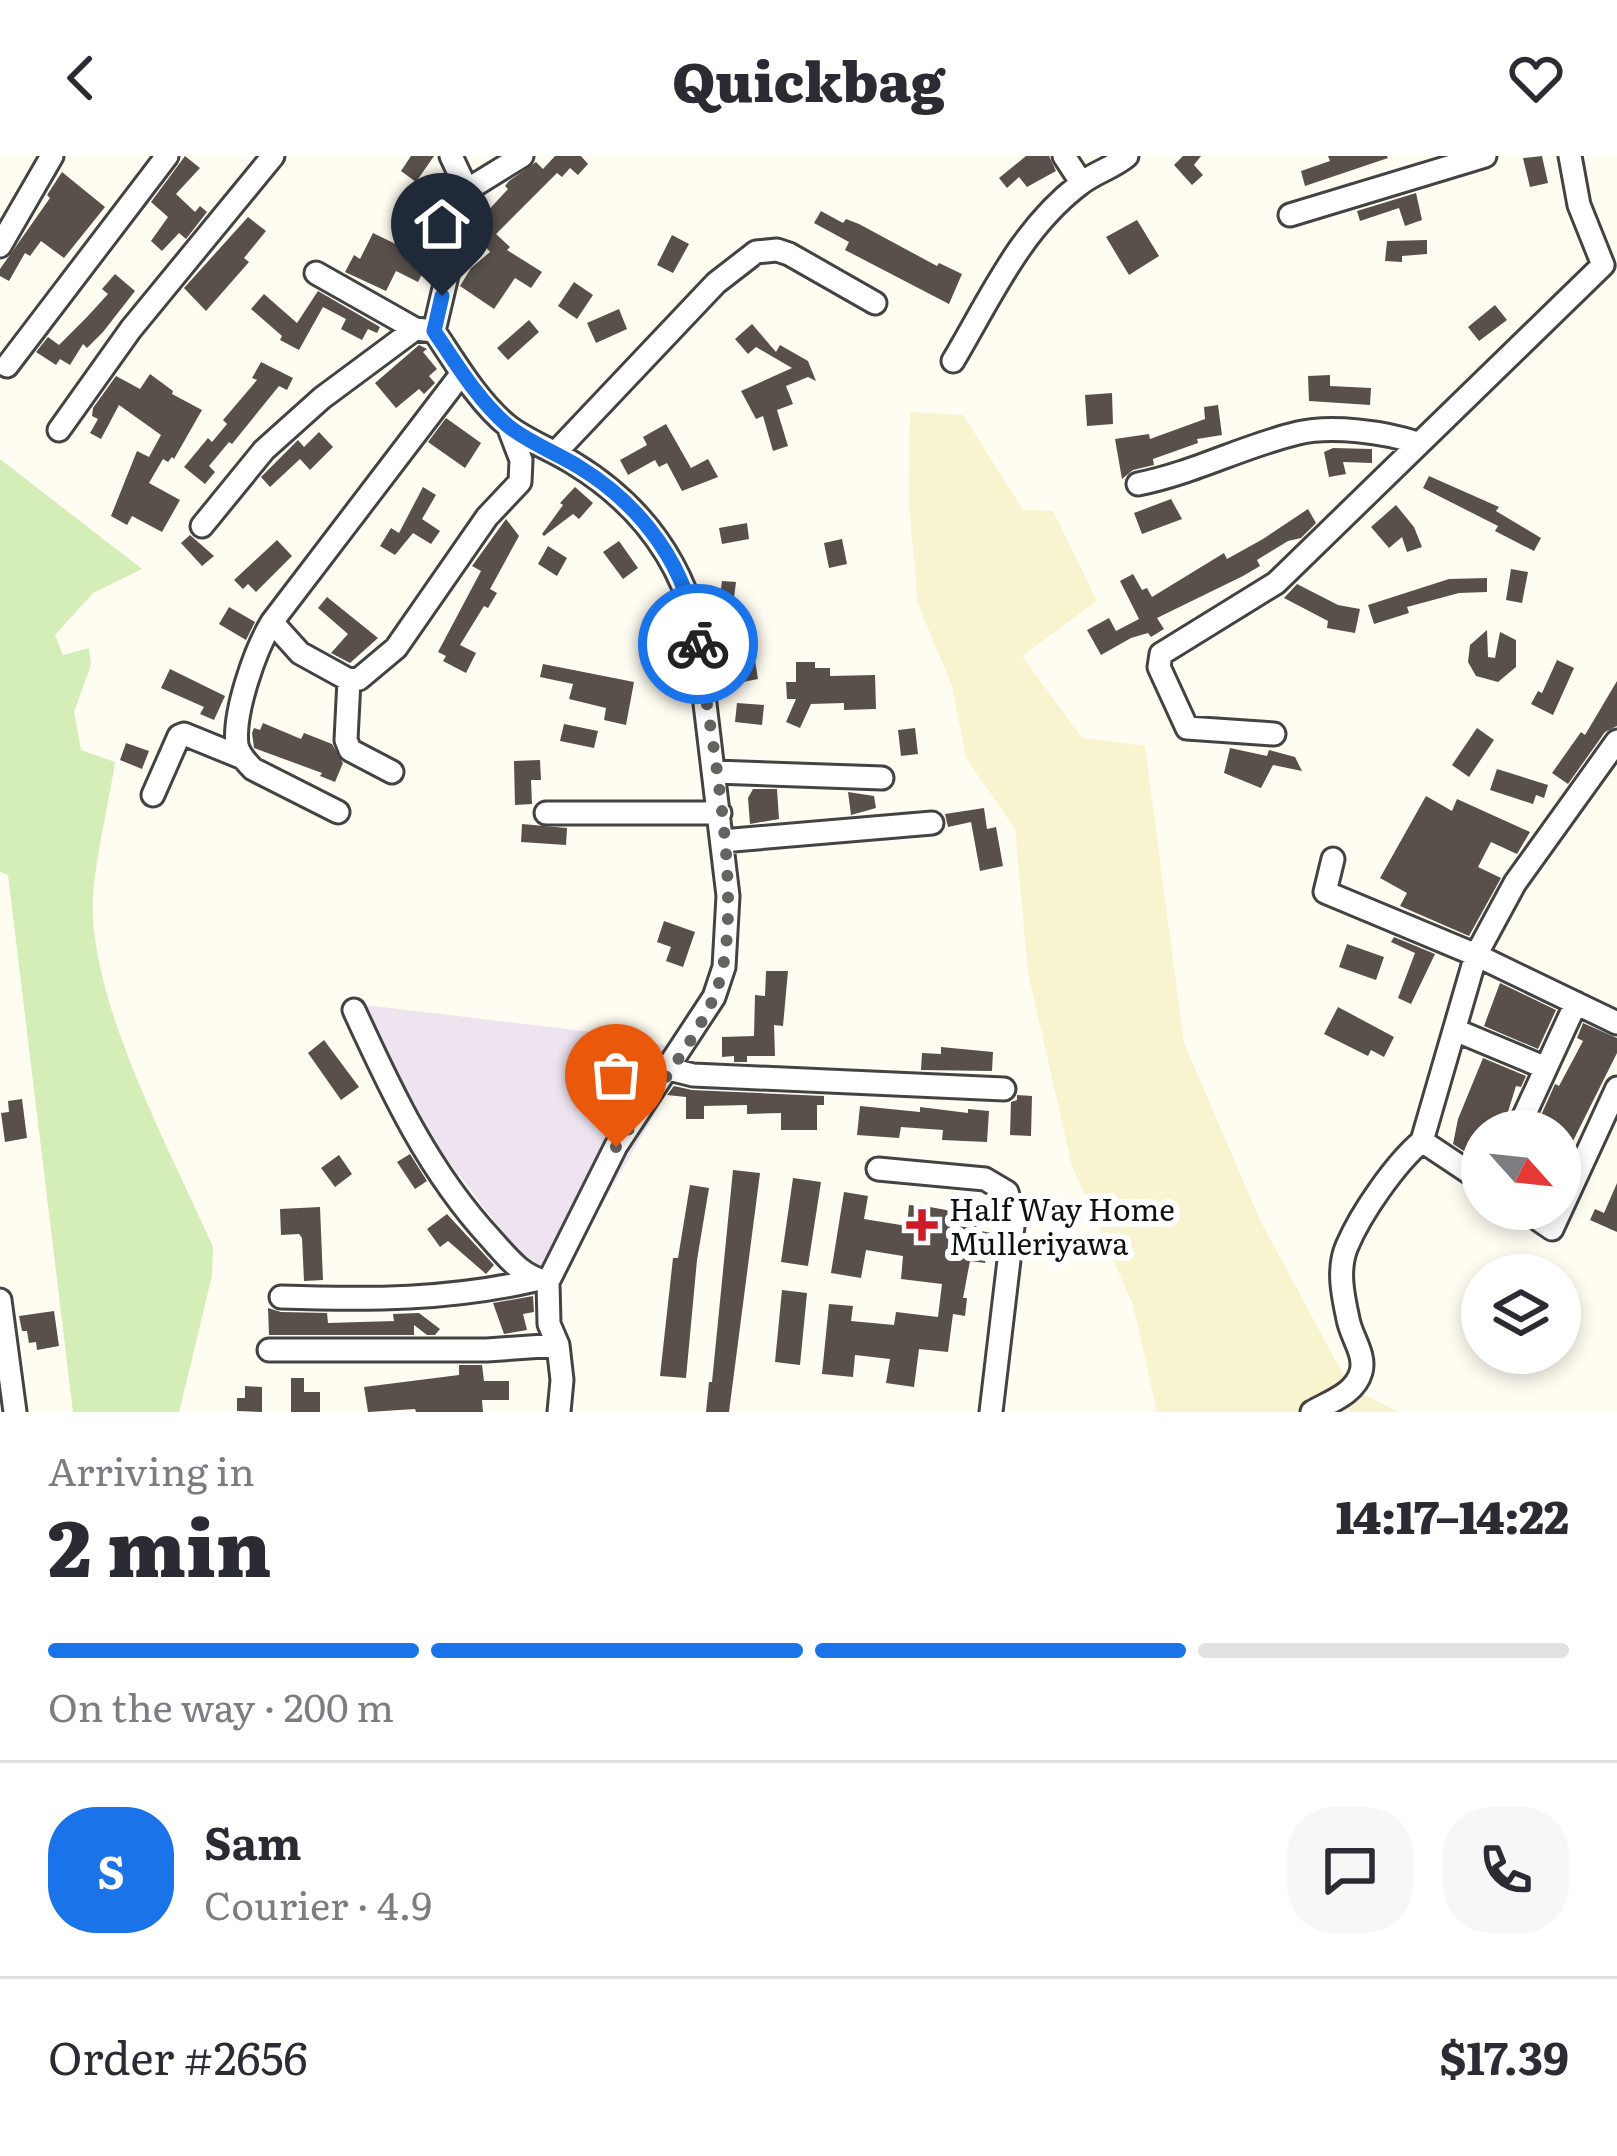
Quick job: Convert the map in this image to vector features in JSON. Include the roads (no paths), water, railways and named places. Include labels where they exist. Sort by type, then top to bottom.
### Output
[{"type":"street","points":[[4,227],[52,156]]},
{"type":"street","points":[[7,366],[167,156]]},
{"type":"street","points":[[59,430],[131,329],[273,156]]},
{"type":"street","points":[[451,156],[467,190]]},
{"type":"street","points":[[202,526],[264,450],[322,398],[424,330],[467,190],[522,156]]},
{"type":"street","points":[[1064,156],[1081,182]]},
{"type":"street","points":[[953,361],[1039,220],[1081,182],[1127,156]]},
{"type":"street","points":[[1290,215],[1485,156]]},
{"type":"street","points":[[1274,734],[1187,728],[1160,667],[1161,654],[1276,584],[1603,265],[1579,205],[1570,156]]},
{"type":"street","points":[[556,452],[716,283],[756,253],[776,250],[789,254],[875,302]]},
{"type":"street","points":[[272,622],[300,652],[349,680],[359,679],[396,648],[487,517],[520,482],[521,460],[508,426],[424,330],[316,273]]},
{"type":"street","points":[[338,812],[254,770],[243,758],[237,744],[245,692],[261,640],[272,622],[462,373]]},
{"type":"street","points":[[508,426],[594,476],[648,525],[684,580],[695,620],[728,896],[724,967],[714,998],[616,1147],[542,1281],[549,1324],[558,1345],[559,1412]]},
{"type":"street","points":[[1138,484],[1177,476],[1301,432],[1388,432],[1417,443]]},
{"type":"street","points":[[349,680],[346,740],[350,750],[392,772]]},
{"type":"street","points":[[153,795],[179,736],[243,758]]},
{"type":"street","points":[[1312,1412],[1352,1389],[1361,1372],[1361,1353],[1350,1331],[1341,1286],[1345,1249],[1390,1176],[1422,1141],[1477,955],[1515,883],[1617,741]]},
{"type":"street","points":[[716,772],[882,778]]},
{"type":"street","points":[[546,813],[719,813]]},
{"type":"street","points":[[722,841],[932,823]]},
{"type":"street","points":[[1334,859],[1325,892],[1477,955],[1617,1023]]},
{"type":"street","points":[[1527,1110],[1576,1003]]},
{"type":"street","points":[[354,1010],[400,1112],[456,1201],[515,1267],[542,1281]]},
{"type":"street","points":[[1455,1030],[1546,1068]]},
{"type":"street","points":[[669,1069],[693,1076],[1004,1089]]},
{"type":"street","points":[[1581,1166],[1617,1088]]},
{"type":"street","points":[[1422,1141],[1461,1167]]},
{"type":"street","points":[[878,1169],[985,1180],[1006,1192],[1014,1218],[991,1412]]},
{"type":"street","points":[[281,1298],[384,1300],[478,1293],[542,1281]]},
{"type":"street","points":[[0,1300],[15,1412]]},
{"type":"street","points":[[269,1350],[487,1350],[558,1345]]},
{"type":"place","name":"Half Way Home Mulleriyawa","points":[[922,1225]]}]
